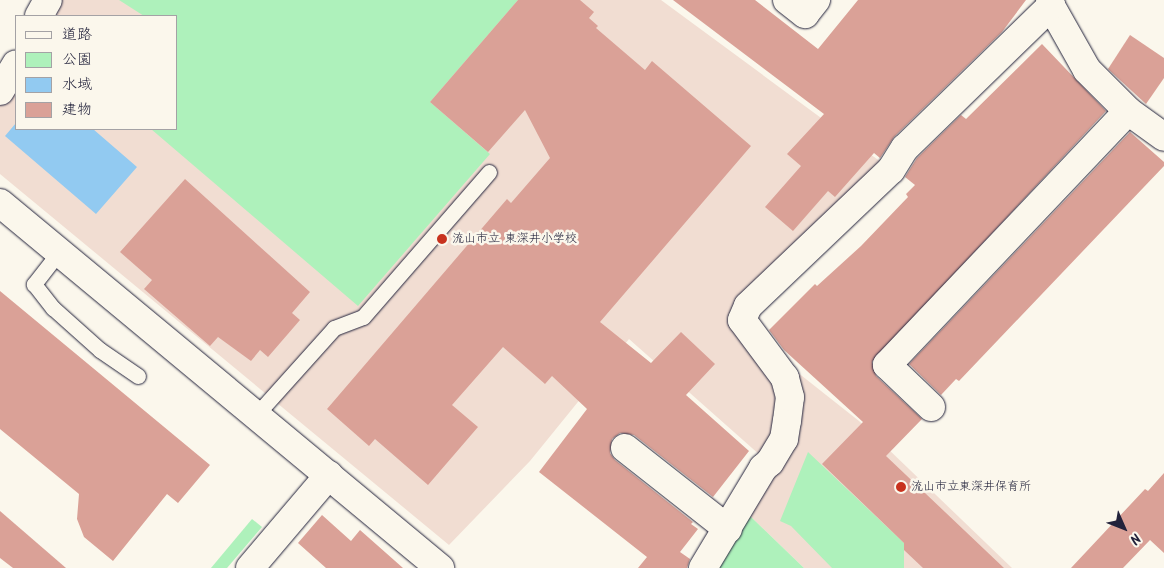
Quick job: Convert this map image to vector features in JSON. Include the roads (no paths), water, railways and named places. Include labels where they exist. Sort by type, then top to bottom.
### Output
[{"type":"street","points":[[40,15],[48,0]]},
{"type":"street","points":[[787,0],[805,14],[816,0]]},
{"type":"street","points":[[703,568],[728,529],[762,468],[770,462],[784,438],[790,397],[778,365],[742,320],[748,306],[891,170],[906,148],[1050,3],[1087,70],[1128,111],[1164,137]]},
{"type":"street","points":[[0,91],[15,66]]},
{"type":"street","points":[[931,407],[887,365],[1128,111]]},
{"type":"street","points":[[0,203],[440,568]]},
{"type":"street","points":[[625,448],[728,529]]},
{"type":"street","points":[[250,568],[328,475]]},
{"type":"lane","points":[[256,416],[334,328],[363,317],[489,172]]},
{"type":"lane","points":[[59,252],[34,284],[53,308],[100,350],[138,376]]},
{"type":"water","points":[[15,124],[15,130],[94,130],[137,167],[96,214],[5,136]]},
{"type":"place","name":"流山市立 東深井小学校","points":[[442,239]]},
{"type":"place","name":"流山市立東深井保育所","points":[[901,487]]}]
